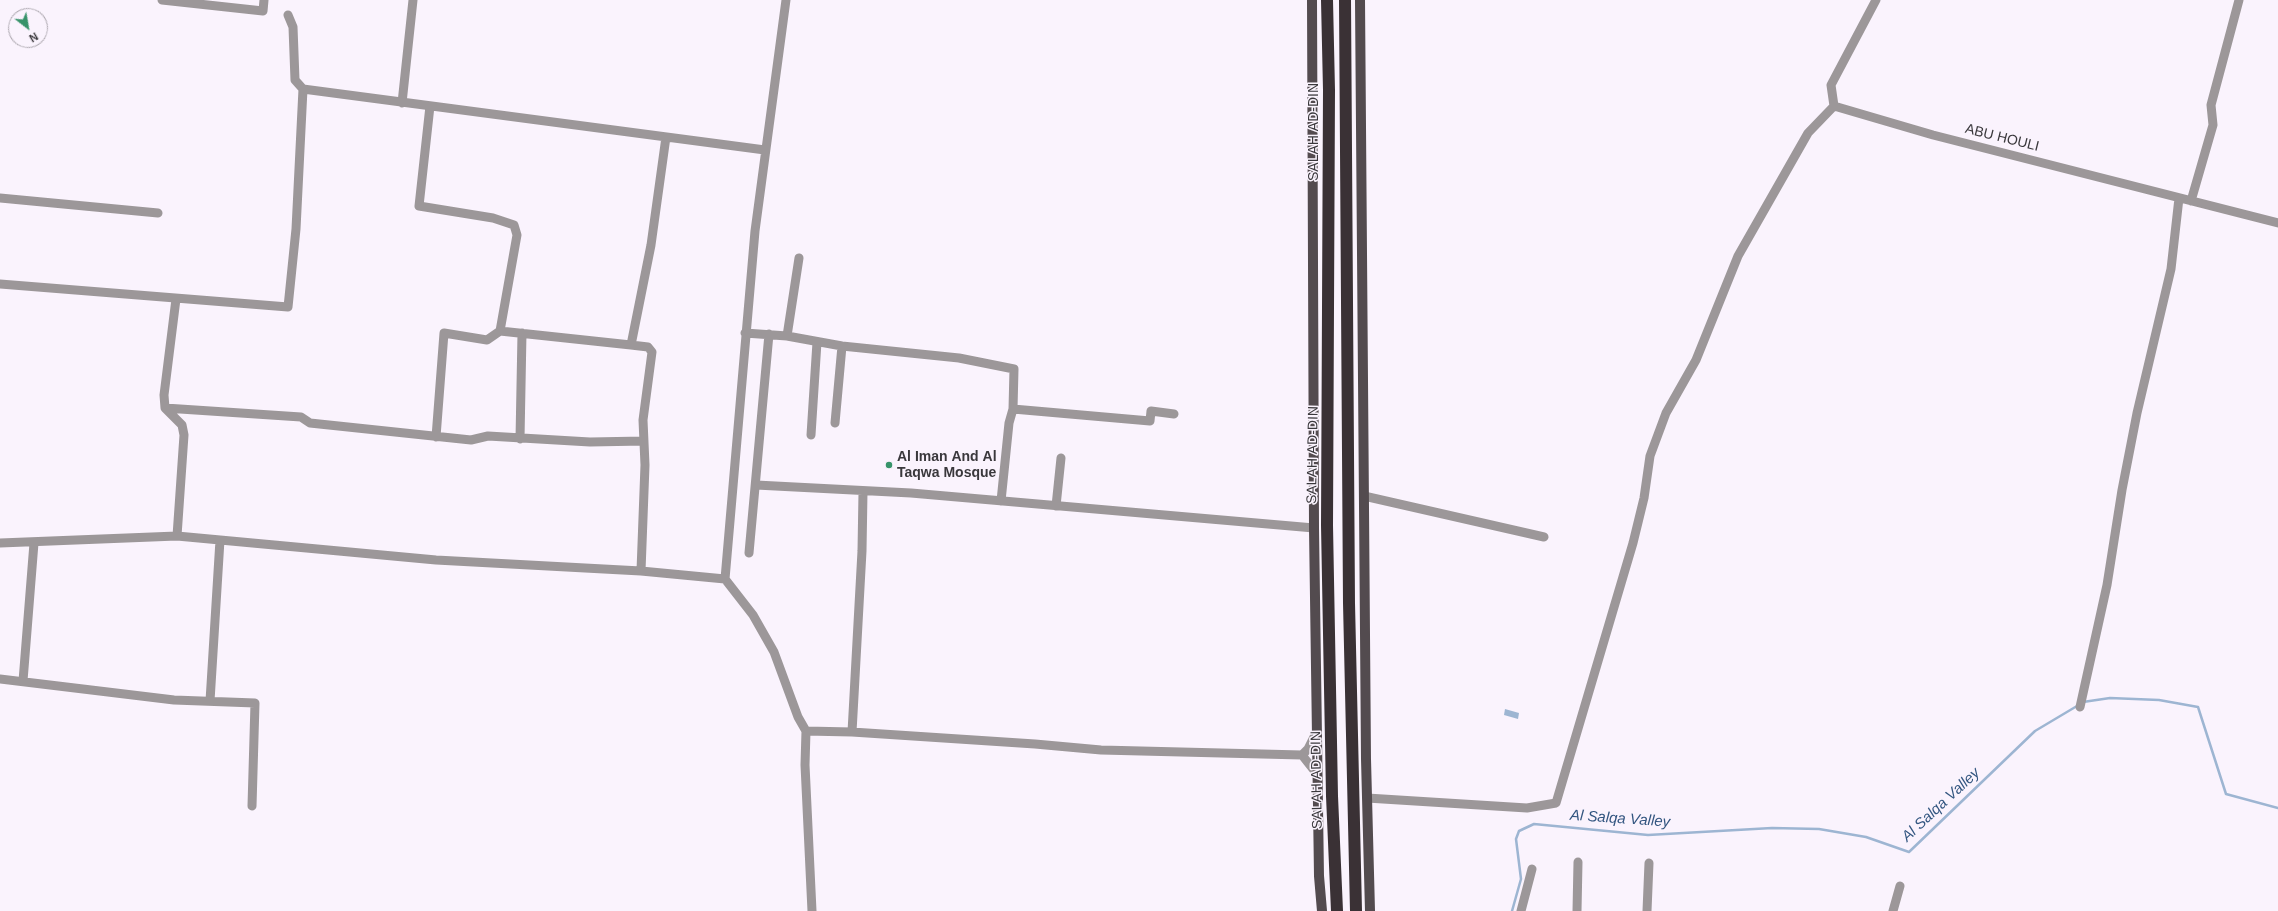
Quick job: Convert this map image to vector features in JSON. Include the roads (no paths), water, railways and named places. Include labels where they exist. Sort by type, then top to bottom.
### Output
[{"type":"highway","name":"SALAH AD-DIN","points":[[1327,0],[1329,90],[1327,525],[1332,806],[1337,911]]},
{"type":"highway","points":[[1345,0],[1351,721],[1356,911]]},
{"type":"highway","points":[[1327,46],[1335,43],[1346,48]]},
{"type":"highway","points":[[1328,215],[1338,216],[1346,225]]},
{"type":"main road","points":[[1312,0],[1314,528],[1319,876],[1322,911]]},
{"type":"main road","points":[[1360,0],[1367,798],[1370,911]]},
{"type":"street","points":[[162,0],[263,11],[264,0]]},
{"type":"street","points":[[402,103],[413,0]]},
{"type":"street","points":[[786,0],[765,150],[745,333],[725,579],[753,615],[774,652],[798,717],[806,731],[805,765],[812,911]]},
{"type":"street","points":[[1367,798],[1527,808],[1556,803],[1633,543],[1644,498],[1650,456],[1666,413],[1696,360],[1738,256],[1808,133],[1834,106],[1831,85],[1876,0]]},
{"type":"street","points":[[2191,201],[2213,125],[2211,105],[2239,0]]},
{"type":"street","points":[[288,15],[293,27],[295,80],[303,89],[765,150]]},
{"type":"street","points":[[0,284],[288,307],[296,230],[303,89]]},
{"type":"street","points":[[430,106],[419,206],[493,218],[514,225],[517,235],[500,331]]},
{"type":"street","name":"ABU HOULI","points":[[1834,106],[1933,135],[2278,223]]},
{"type":"street","points":[[631,346],[650,244],[666,137]]},
{"type":"street","points":[[0,198],[158,213]]},
{"type":"street","points":[[2080,707],[2107,585],[2122,490],[2171,268],[2179,198]]},
{"type":"street","points":[[787,336],[799,258]]},
{"type":"street","points":[[176,299],[168,348],[164,394],[165,408],[182,425],[184,435],[177,536]]},
{"type":"street","points":[[436,437],[444,333],[487,340],[500,331],[648,347],[652,352],[643,420],[645,465],[641,571]]},
{"type":"street","points":[[520,439],[522,333]]},
{"type":"street","points":[[745,333],[787,336],[842,346],[959,358],[1014,369],[1013,409],[1009,423],[1001,501]]},
{"type":"street","points":[[749,553],[769,334]]},
{"type":"street","points":[[811,435],[817,342]]},
{"type":"street","points":[[835,422],[842,346]]},
{"type":"street","points":[[165,408],[301,417],[310,423],[471,440],[488,436],[590,442],[644,441]]},
{"type":"street","points":[[1013,409],[1150,421],[1151,411],[1174,414]]},
{"type":"street","points":[[1056,506],[1061,458]]},
{"type":"street","points":[[756,485],[863,492],[904,492],[1314,528]]},
{"type":"street","points":[[852,732],[862,551],[863,492]]},
{"type":"street","points":[[1364,496],[1544,537]]},
{"type":"street","points":[[0,543],[34,543],[177,536],[436,560],[641,571],[725,579]]},
{"type":"street","points":[[210,701],[220,540]]},
{"type":"street","points":[[23,681],[34,543]]},
{"type":"street","points":[[0,679],[137,696],[210,701],[255,702],[252,806]]},
{"type":"street","points":[[806,731],[852,732],[1035,744],[1101,750],[1302,755],[1308,749],[1317,731]]},
{"type":"street","points":[[1302,755],[1317,774]]},
{"type":"street","points":[[1577,911],[1578,862]]},
{"type":"street","points":[[1647,911],[1649,863]]},
{"type":"street","points":[[1520,911],[1532,869]]},
{"type":"street","points":[[1893,911],[1900,886]]},
{"type":"water","points":[[1505,709],[1519,713],[1518,719],[1504,715]]},
{"type":"waterway","name":"Al Salqa Valley","points":[[2083,702],[2110,698],[2159,700],[2198,707],[2226,794],[2278,808]]},
{"type":"waterway","name":"Al Salqa Valley","points":[[1512,911],[1521,879],[1516,839],[1519,831],[1534,824],[1648,835],[1772,828],[1819,829],[1866,837],[1909,852],[2035,731],[2077,706]]},
{"type":"place","name":"Al Iman And Al Taqwa Mosque","points":[[889,465]]}]
